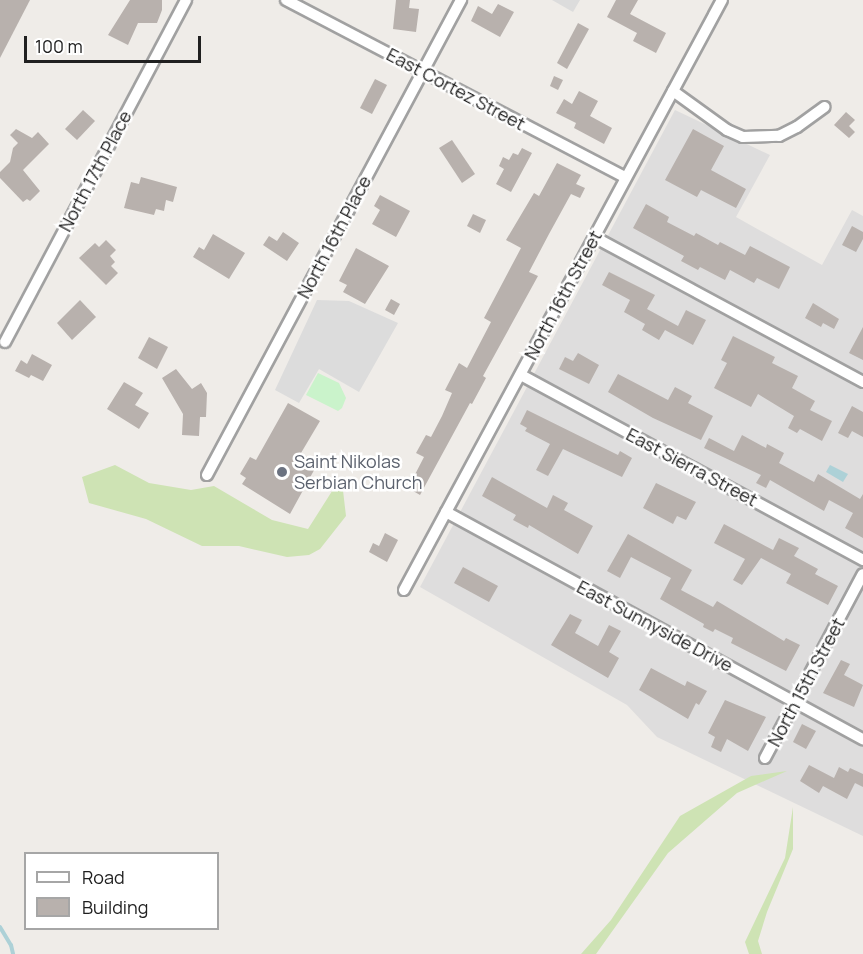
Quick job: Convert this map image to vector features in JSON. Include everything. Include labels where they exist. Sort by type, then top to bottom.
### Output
[{"type":"street","name":"North 17th Place","points":[[5,342],[186,0]]},
{"type":"street","name":"East Cortez Street","points":[[286,0],[626,177]]},
{"type":"street","name":"North 16th Place","points":[[207,475],[461,0]]},
{"type":"street","name":"North 16th Street","points":[[404,590],[722,0]]},
{"type":"street","points":[[673,91],[727,130],[743,137],[779,136],[797,127],[825,107]]},
{"type":"street","points":[[594,237],[863,382]]},
{"type":"street","name":"East Sierra Street","points":[[521,375],[863,560]]},
{"type":"street","name":"East Sunnyside Drive","points":[[446,512],[863,739]]},
{"type":"street","name":"North 15th Street","points":[[765,758],[863,574]]},
{"type":"shaded area","points":[[552,0],[580,0],[573,12]]},
{"type":"shaded area","points":[[675,110],[770,155],[736,217],[822,265],[852,210],[863,216],[863,836],[657,737],[627,705],[420,587]]},
{"type":"shaded area","points":[[317,300],[349,301],[398,323],[359,392],[319,369],[299,403],[275,390]]},
{"type":"green space","points":[[318,373],[339,383],[346,398],[342,408],[338,411],[306,395]]},
{"type":"green space","points":[[115,465],[149,483],[191,490],[214,486],[272,520],[308,529],[334,488],[342,482],[346,516],[320,549],[309,555],[287,557],[239,546],[202,546],[146,519],[89,503],[82,477]]},
{"type":"green space","points":[[787,771],[737,793],[668,853],[596,954],[581,954],[611,920],[680,816],[751,776]]},
{"type":"green space","points":[[793,807],[793,849],[767,912],[758,941],[762,954],[749,954],[745,942],[785,858]]},
{"type":"water","points":[[830,465],[848,474],[843,482],[826,472]]},
{"type":"building","points":[[0,0],[30,0],[0,58]]},
{"type":"building","points":[[130,0],[162,0],[162,10],[157,23],[138,23],[128,45],[108,35]]},
{"type":"building","points":[[396,0],[410,0],[409,8],[419,9],[416,32],[393,29]]},
{"type":"building","points":[[616,0],[638,0],[630,14],[666,33],[656,53],[633,41],[637,33],[607,17]]},
{"type":"building","points":[[498,4],[514,12],[500,37],[471,21],[478,6],[492,14]]},
{"type":"building","points":[[578,23],[589,29],[567,69],[557,63]]},
{"type":"building","points":[[554,76],[563,80],[558,90],[550,86]]},
{"type":"building","points":[[375,79],[387,85],[372,114],[360,108]]},
{"type":"building","points":[[579,91],[598,101],[590,116],[612,128],[604,144],[574,128],[576,123],[556,113],[564,99],[572,104]]},
{"type":"building","points":[[83,110],[95,121],[77,140],[65,129]]},
{"type":"building","points":[[846,112],[855,120],[849,126],[855,132],[849,138],[834,125]]},
{"type":"building","points":[[16,129],[32,138],[38,132],[49,144],[23,170],[40,191],[30,201],[27,199],[23,202],[0,178],[0,172],[10,162],[13,148],[18,143],[10,135]]},
{"type":"building","points":[[693,129],[724,146],[711,170],[746,189],[736,208],[701,190],[697,197],[665,180]]},
{"type":"building","points":[[452,140],[475,174],[462,183],[439,148]]},
{"type":"building","points":[[522,148],[532,153],[511,192],[496,184],[504,169],[499,166],[503,157],[509,160],[513,153],[518,155]]},
{"type":"building","points":[[557,163],[581,175],[576,184],[585,188],[580,198],[571,194],[549,234],[529,272],[538,276],[483,376],[486,378],[472,404],[470,403],[420,495],[408,488],[424,457],[416,453],[426,435],[431,437],[442,416],[452,393],[445,390],[459,363],[467,368],[491,322],[484,318],[521,248],[506,240],[534,193],[539,196]]},
{"type":"building","points":[[141,177],[177,187],[173,202],[166,200],[164,211],[156,209],[154,215],[124,208],[131,182],[139,184]]},
{"type":"building","points":[[380,195],[410,211],[396,237],[372,224],[380,210],[374,206]]},
{"type":"building","points":[[646,204],[669,217],[667,222],[694,236],[696,233],[718,245],[720,242],[745,255],[750,246],[790,267],[779,289],[757,278],[754,283],[730,270],[725,280],[700,267],[698,270],[681,261],[684,256],[633,228]]},
{"type":"building","points":[[473,214],[486,220],[480,233],[467,226]]},
{"type":"building","points":[[852,226],[863,232],[863,239],[856,252],[842,245]]},
{"type":"building","points":[[283,232],[299,243],[287,261],[263,245],[269,236],[277,241]]},
{"type":"building","points":[[213,234],[245,253],[229,279],[193,257],[199,247],[204,250]]},
{"type":"building","points":[[106,240],[116,250],[110,256],[115,262],[111,266],[118,273],[106,285],[79,258],[95,243],[99,247]]},
{"type":"building","points":[[356,248],[389,266],[365,304],[343,292],[347,285],[339,281]]},
{"type":"building","points":[[609,272],[655,295],[647,309],[678,326],[686,310],[706,320],[693,345],[665,330],[659,340],[642,330],[645,324],[624,312],[630,300],[602,285]]},
{"type":"building","points":[[391,299],[400,304],[394,315],[385,310]]},
{"type":"building","points":[[80,300],[96,317],[72,340],[57,323]]},
{"type":"building","points":[[813,303],[839,319],[834,329],[823,323],[821,327],[805,318]]},
{"type":"building","points":[[863,327],[863,360],[849,353]]},
{"type":"building","points":[[733,336],[775,357],[772,363],[798,376],[792,388],[815,401],[810,410],[832,421],[822,441],[800,429],[797,433],[788,428],[794,416],[758,394],[751,407],[714,388],[727,363],[721,360]]},
{"type":"building","points":[[149,337],[168,347],[157,369],[138,358]]},
{"type":"building","points":[[578,353],[599,365],[589,384],[559,369],[565,357],[573,361]]},
{"type":"building","points":[[32,354],[52,365],[43,381],[31,375],[29,378],[15,371],[21,360],[27,364]]},
{"type":"building","points":[[176,369],[192,389],[201,383],[207,393],[206,417],[200,417],[199,436],[182,435],[183,414],[162,378]]},
{"type":"building","points":[[618,374],[668,400],[675,387],[692,396],[688,403],[713,416],[701,440],[653,418],[608,392]]},
{"type":"building","points":[[124,382],[143,393],[135,405],[149,413],[139,429],[107,409]]},
{"type":"building","points":[[288,403],[320,421],[301,453],[318,463],[290,514],[242,484],[246,478],[240,474],[250,457],[256,460]]},
{"type":"building","points":[[852,406],[863,412],[863,437],[852,431],[848,438],[838,433]]},
{"type":"building","points":[[527,410],[618,455],[620,451],[632,458],[622,477],[563,449],[548,476],[536,470],[550,444],[525,431],[527,428],[520,424]]},
{"type":"building","points":[[742,435],[766,448],[767,444],[784,453],[779,463],[814,482],[818,474],[860,499],[863,494],[863,538],[845,528],[853,513],[829,500],[824,511],[770,480],[766,488],[756,483],[761,475],[704,448],[709,438],[734,451]]},
{"type":"building","points":[[492,477],[547,508],[553,495],[568,503],[564,510],[593,526],[578,554],[529,525],[528,528],[513,520],[516,515],[482,496]]},
{"type":"building","points":[[656,483],[696,502],[686,520],[677,516],[673,524],[643,508]]},
{"type":"building","points":[[724,524],[773,550],[779,538],[799,548],[794,556],[818,569],[815,574],[838,586],[828,605],[786,583],[791,574],[761,558],[742,585],[733,580],[745,559],[714,543]]},
{"type":"building","points":[[385,533],[398,540],[387,562],[369,552],[373,543],[379,546]]},
{"type":"building","points":[[628,534],[692,570],[681,590],[713,607],[717,601],[784,641],[786,638],[800,645],[786,671],[731,643],[733,638],[715,629],[713,632],[703,627],[704,624],[660,599],[671,578],[631,557],[620,578],[607,571]]},
{"type":"building","points":[[463,567],[498,586],[489,602],[454,583]]},
{"type":"building","points":[[570,614],[582,620],[575,633],[598,646],[609,625],[621,631],[609,652],[619,658],[608,678],[551,645]]},
{"type":"building","points":[[841,660],[850,664],[844,675],[863,685],[854,707],[823,693]]},
{"type":"building","points":[[651,668],[685,686],[687,681],[707,691],[699,705],[696,703],[688,719],[639,690]]},
{"type":"building","points":[[725,700],[766,717],[748,751],[727,739],[721,752],[711,747],[715,737],[708,733]]},
{"type":"building","points":[[802,724],[816,731],[806,749],[793,742]]},
{"type":"building","points":[[809,765],[834,778],[839,767],[848,772],[850,768],[863,774],[863,787],[855,783],[847,799],[823,786],[819,793],[800,781]]},
{"type":"waterway","points":[[0,927],[11,945],[13,954]]},
{"type":"place","name":"Saint Nikolas Serbian Church","points":[[282,472]]}]
